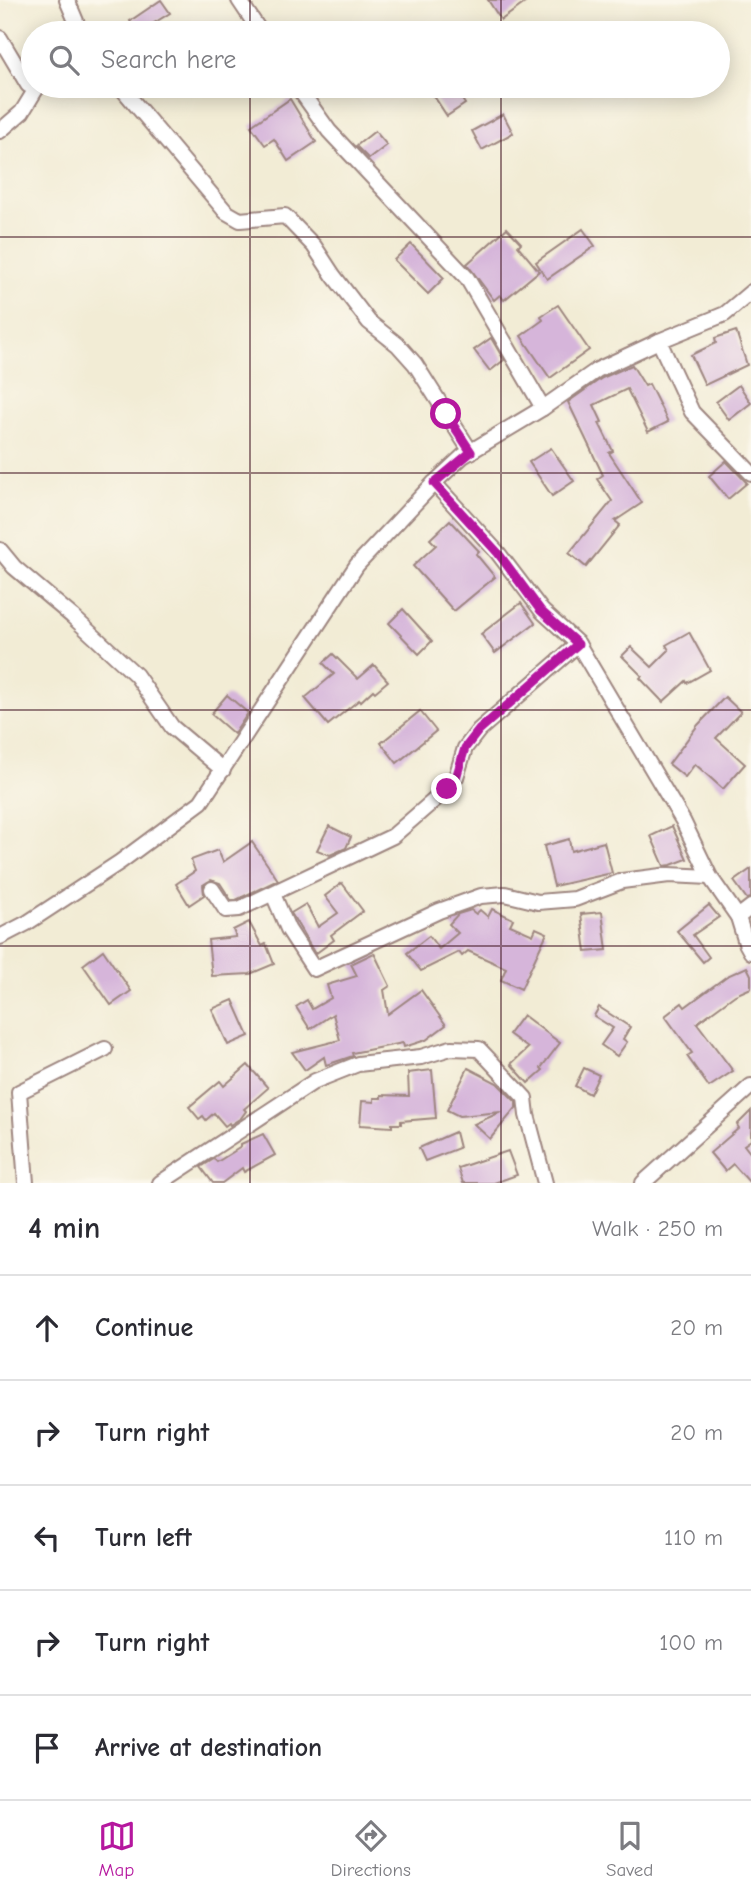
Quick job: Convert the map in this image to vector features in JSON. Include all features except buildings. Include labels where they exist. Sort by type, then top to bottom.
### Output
[{"type":"street","points":[[67,0],[75,21]]},
{"type":"street","points":[[239,0],[253,21]]},
{"type":"street","points":[[0,38],[21,72]]},
{"type":"street","points":[[0,131],[22,112],[30,98]]},
{"type":"street","points":[[130,98],[226,212],[240,220],[285,216],[307,239],[369,323],[398,345],[415,364],[471,452]]},
{"type":"street","points":[[306,98],[329,131],[467,278],[542,408]]},
{"type":"street","points":[[0,937],[27,923],[120,862],[201,802],[357,565],[434,483],[471,452],[597,370],[725,314],[751,292]]},
{"type":"street","points":[[659,341],[692,412],[751,473]]},
{"type":"street","points":[[434,483],[498,553],[541,611],[578,644],[683,821],[710,877],[738,917],[751,952]]},
{"type":"street","points":[[0,551],[14,567],[136,675],[172,727],[223,770]]},
{"type":"street","points":[[212,889],[226,910],[239,909],[393,836],[456,778],[465,748],[479,730],[578,644]]},
{"type":"street","points":[[273,894],[288,929],[314,969],[439,911],[481,896],[505,894],[538,902],[575,899],[622,881],[669,875],[710,877]]},
{"type":"street","points":[[738,917],[751,907]]},
{"type":"street","points":[[160,1183],[315,1081],[358,1064],[421,1057],[451,1048],[479,1049],[526,1098],[527,1115],[545,1183]]},
{"type":"street","points":[[26,1183],[19,1092],[104,1049]]},
{"type":"street","points":[[643,1183],[751,1086]]},
{"type":"route","points":[[446,414],[471,452],[434,483],[498,553],[541,611],[578,644],[471,738],[465,748],[456,778],[447,789]]}]
